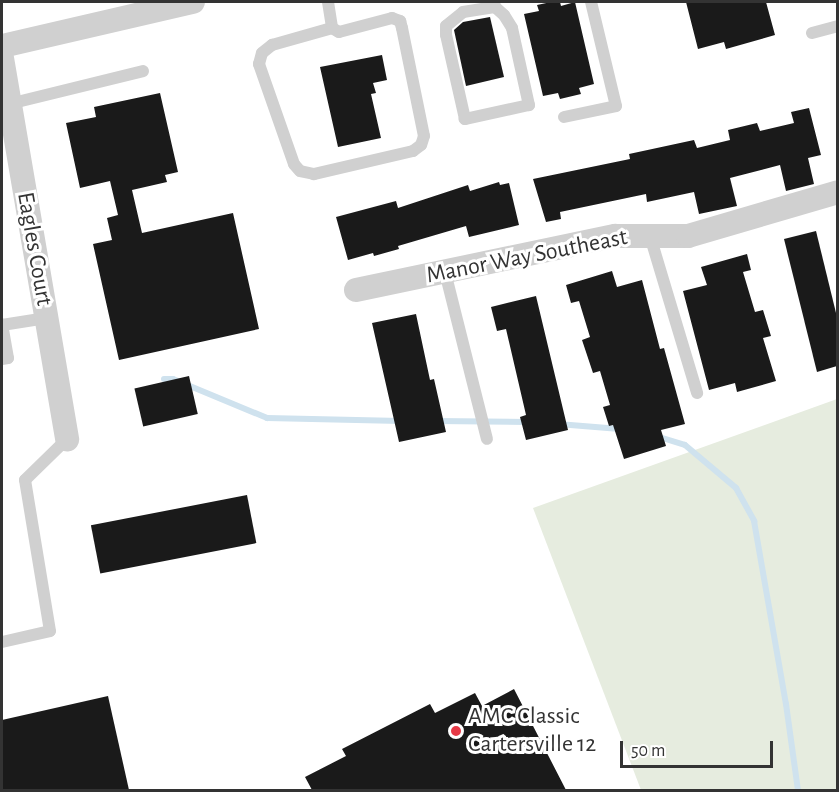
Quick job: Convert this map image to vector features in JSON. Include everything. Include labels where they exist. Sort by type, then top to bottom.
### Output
[{"type":"street","points":[[2,46],[193,2]]},
{"type":"street","name":"Eagles Court","points":[[2,58],[67,439]]},
{"type":"street","name":"Manor Way Southeast","points":[[356,291],[615,236],[688,236],[837,192]]},
{"type":"lane","points":[[328,2],[332,28]]},
{"type":"lane","points":[[564,117],[616,106],[591,2]]},
{"type":"lane","points":[[494,4],[512,28],[529,105],[465,119],[446,35],[446,26],[462,7],[494,4]]},
{"type":"lane","points":[[392,18],[400,21],[424,136],[421,146],[413,151],[314,174],[300,171],[294,164],[259,64],[262,53],[272,45],[332,28],[339,32],[392,18]]},
{"type":"lane","points":[[812,33],[837,26]]},
{"type":"lane","points":[[9,104],[143,71]]},
{"type":"lane","points":[[650,236],[697,393]]},
{"type":"lane","points":[[445,272],[487,439]]},
{"type":"lane","points":[[2,359],[8,358],[2,325],[46,318]]},
{"type":"lane","points":[[2,642],[50,631],[25,480],[67,439]]},
{"type":"shaded area","points":[[837,399],[837,790],[641,790],[533,508]]},
{"type":"building","points":[[560,2],[561,6],[575,2],[594,84],[579,88],[581,94],[560,99],[558,93],[543,96],[524,14],[539,11],[537,5]]},
{"type":"building","points":[[686,2],[766,2],[775,35],[726,49],[724,42],[698,49]]},
{"type":"building","points":[[490,17],[504,77],[466,86],[454,30],[463,22]]},
{"type":"building","points":[[382,55],[387,80],[373,83],[376,93],[371,94],[381,138],[338,147],[320,67]]},
{"type":"building","points":[[160,93],[178,172],[165,175],[167,182],[132,190],[142,233],[233,213],[259,329],[119,360],[93,244],[112,240],[107,218],[118,215],[110,181],[80,188],[66,123],[96,117],[94,107]]},
{"type":"building","points":[[809,108],[821,155],[808,158],[814,184],[786,191],[780,165],[730,178],[737,206],[699,214],[694,192],[647,202],[646,194],[560,212],[561,219],[546,222],[533,179],[630,159],[629,154],[694,140],[697,148],[730,140],[728,130],[757,123],[760,131],[794,123],[791,112]]},
{"type":"building","points":[[499,182],[500,185],[509,183],[519,225],[469,237],[466,226],[398,246],[399,249],[348,260],[336,217],[396,201],[398,208],[468,185],[470,191]]},
{"type":"building","points":[[816,231],[837,317],[837,366],[817,372],[784,239]]},
{"type":"building","points":[[747,254],[751,270],[743,272],[755,312],[763,310],[771,336],[763,338],[776,381],[737,392],[735,383],[709,390],[683,291],[707,285],[701,267]]},
{"type":"building","points":[[612,271],[617,287],[642,280],[660,349],[664,348],[685,424],[661,430],[666,446],[624,459],[613,425],[609,426],[603,407],[610,405],[600,371],[593,373],[582,340],[590,337],[579,301],[571,303],[566,285]]},
{"type":"building","points":[[536,296],[568,430],[526,440],[520,417],[526,415],[506,329],[497,331],[491,307]]},
{"type":"building","points":[[416,314],[430,380],[434,379],[446,432],[399,442],[372,323]]},
{"type":"building","points":[[189,376],[198,414],[143,427],[134,389]]},
{"type":"building","points":[[247,495],[256,543],[100,573],[91,525]]},
{"type":"building","name":"AMC Classic Cartersville 12","points":[[514,689],[566,790],[312,790],[305,777],[346,756],[342,749],[430,704],[435,713],[475,693],[482,706]]},
{"type":"building","points":[[108,696],[129,790],[2,790],[2,720]]},
{"type":"waterway","points":[[164,379],[173,379],[267,418],[401,421]]},
{"type":"waterway","points":[[436,421],[527,422]]},
{"type":"waterway","points":[[558,424],[620,429]]},
{"type":"waterway","points":[[656,436],[685,445],[736,488],[754,521],[786,704],[798,790]]},
{"type":"place","name":"AMC Classic Cartersville 12","points":[[456,731]]}]
